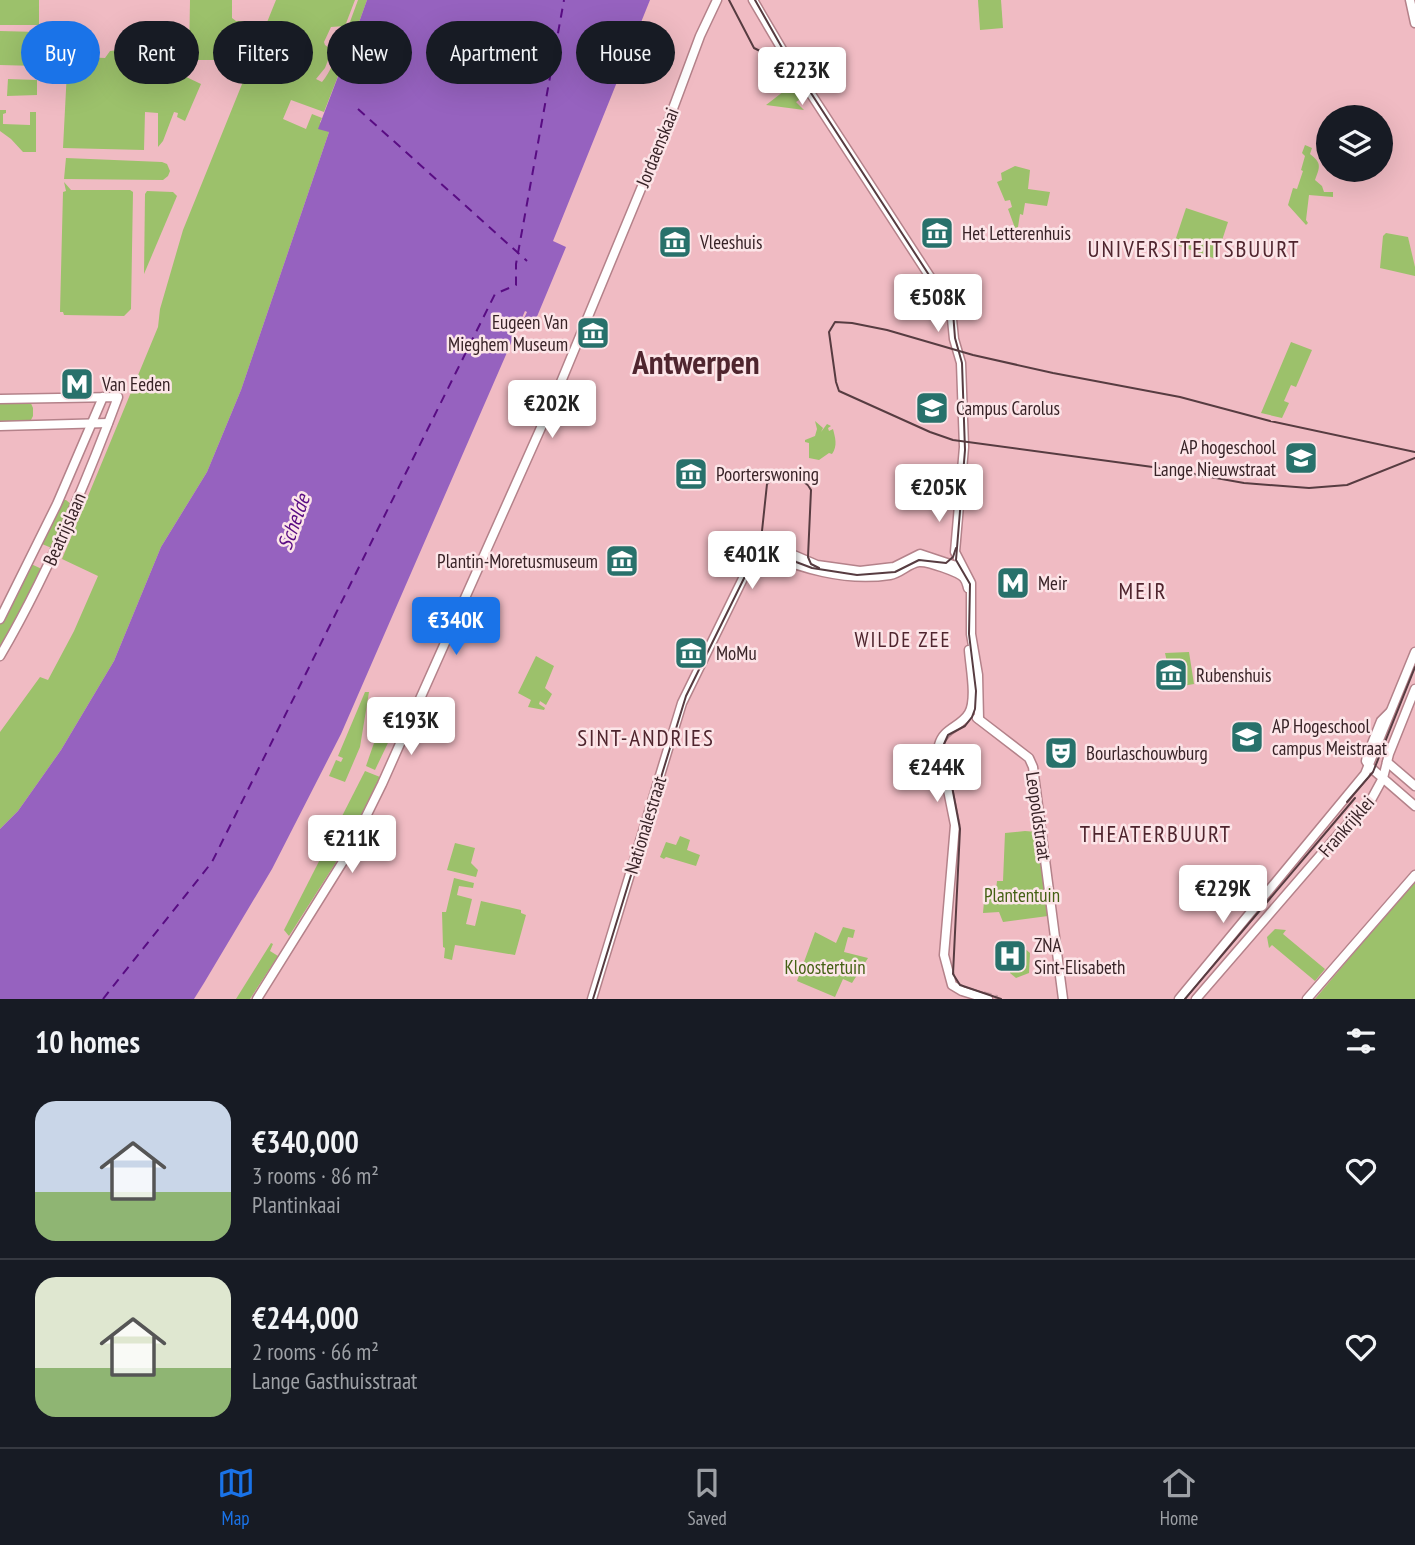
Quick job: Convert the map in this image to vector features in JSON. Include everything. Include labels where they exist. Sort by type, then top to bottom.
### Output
[{"type":"street","name":"Jordaenskaai","points":[[257,999],[359,833],[413,717],[561,383],[700,36],[717,0]]},
{"type":"street","points":[[753,0],[775,38],[949,304],[953,318],[953,337],[961,363],[964,447],[950,562]]},
{"type":"street","points":[[1410,0],[1415,23]]},
{"type":"street","points":[[0,399],[103,397]]},
{"type":"street","name":"Beatrijslaan","points":[[0,619],[48,524],[103,397],[118,397],[54,551],[0,656]]},
{"type":"street","points":[[0,426],[108,423]]},
{"type":"street","name":"Nationalestraat","points":[[592,999],[682,703],[752,559],[762,548],[811,567],[856,577],[898,573],[923,558],[950,562]]},
{"type":"street","points":[[950,562],[971,579],[967,634],[972,698],[967,716],[944,733],[939,741],[955,817],[951,907]]},
{"type":"street","points":[[950,562],[960,571]]},
{"type":"street","points":[[967,716],[979,717],[978,675],[971,634],[970,586]]},
{"type":"street","name":"Frankrijklei","points":[[1179,999],[1361,780],[1370,766],[1366,761],[1367,756],[1380,723],[1395,703],[1415,652]]},
{"type":"street","name":"Frankrijklei","points":[[1196,999],[1368,803],[1383,778],[1415,689]]},
{"type":"street","name":"Leopoldstraat","points":[[979,717],[1029,758],[1034,772],[1063,999]]},
{"type":"street","points":[[1387,762],[1415,786]]},
{"type":"street","points":[[1370,766],[1415,806]]},
{"type":"street","points":[[954,852],[950,861],[943,955],[952,985],[961,991],[988,999]]},
{"type":"street","points":[[1310,999],[1415,874]]},
{"type":"street","points":[[1173,999],[1206,959],[1219,952]]},
{"type":"green space","points":[[0,0],[39,0],[39,21],[21,21],[21,25],[0,25]]},
{"type":"green space","points":[[190,0],[232,0],[232,18],[236,21],[213,21],[213,60],[199,60],[199,21],[190,21]]},
{"type":"green space","points":[[276,0],[355,0],[347,21],[327,21],[324,42],[327,46],[327,63],[316,79],[322,82],[327,74],[327,84],[335,84],[324,112],[291,100],[283,119],[306,129],[312,114],[322,118],[320,122],[329,132],[241,390],[207,472],[161,547],[114,661],[61,750],[18,811],[0,829],[0,732],[40,677],[48,680],[74,631],[98,576],[62,559],[158,327],[160,309],[183,230],[242,84],[313,84],[313,21],[268,21]]},
{"type":"green space","points":[[358,0],[367,0],[360,21],[350,21]]},
{"type":"green space","points":[[978,0],[1001,0],[1003,28],[980,30]]},
{"type":"green space","points":[[0,31],[21,32],[21,66],[0,65]]},
{"type":"green space","points":[[110,51],[114,51],[114,84],[201,84],[185,121],[174,112],[158,147],[158,113],[145,112],[144,150],[63,148],[66,84],[100,84],[100,58],[105,58]]},
{"type":"green space","points":[[795,78],[806,95],[796,102],[804,110],[766,105],[788,88]]},
{"type":"green space","points":[[8,79],[21,79],[21,84],[37,84],[37,95],[7,96]]},
{"type":"green space","points":[[0,110],[6,110],[3,124],[30,125],[30,112],[36,112],[36,152],[23,152],[0,131]]},
{"type":"green space","points":[[1305,145],[1312,148],[1310,154],[1316,159],[1315,180],[1324,192],[1333,192],[1333,197],[1309,195],[1306,225],[1288,205],[1293,188],[1297,189],[1303,171],[1301,170],[1305,156],[1302,153]]},
{"type":"green space","points":[[66,158],[162,162],[167,164],[170,171],[163,180],[64,179]]},
{"type":"green space","points":[[1015,166],[1030,170],[1028,189],[1050,192],[1047,206],[1025,203],[1023,215],[1020,214],[1018,227],[1015,228],[1008,209],[1012,207],[1010,200],[1005,201],[997,182],[1002,180],[1001,173]]},
{"type":"green space","points":[[64,182],[71,190],[133,192],[131,309],[124,316],[64,315],[60,312],[63,192],[66,191]]},
{"type":"green space","points":[[147,191],[173,192],[177,196],[144,274],[145,194]]},
{"type":"green space","points":[[1186,208],[1228,222],[1216,259],[1174,244]]},
{"type":"green space","points":[[1386,233],[1408,237],[1415,276],[1380,268],[1383,236]]},
{"type":"green space","points":[[1291,342],[1312,350],[1296,387],[1291,385],[1284,401],[1289,403],[1282,418],[1261,413]]},
{"type":"green space","points":[[30,401],[33,416],[30,422],[0,423],[0,402]]},
{"type":"green space","points":[[815,421],[823,428],[821,432],[827,424],[831,426],[828,428],[829,431],[833,429],[836,442],[832,454],[829,453],[819,460],[809,458],[809,443],[805,442],[815,436]]},
{"type":"green space","points":[[62,500],[72,505],[54,549],[42,544]]},
{"type":"green space","points":[[31,564],[44,570],[0,651],[0,623]]},
{"type":"green space","points":[[1189,652],[1194,684],[1165,689],[1165,653]]},
{"type":"green space","points":[[536,656],[554,666],[545,688],[552,694],[546,705],[540,701],[539,704],[544,710],[528,707],[531,700],[518,693]]},
{"type":"green space","points":[[365,692],[369,692],[360,747],[345,782],[329,776],[336,760],[341,762],[343,758],[338,756]]},
{"type":"green space","points":[[383,717],[398,722],[375,770],[366,766]]},
{"type":"green space","points":[[365,771],[380,777],[345,848],[289,936],[284,930]]},
{"type":"green space","name":"Plantentuin","points":[[1037,832],[1048,916],[1003,922],[999,912],[983,913],[985,890],[996,890],[997,881],[1003,881],[1005,833]]},
{"type":"green space","points":[[680,836],[690,840],[687,850],[700,855],[696,866],[660,857],[666,842],[676,845]]},
{"type":"green space","points":[[455,843],[475,848],[471,863],[478,870],[476,877],[447,870]]},
{"type":"green space","points":[[454,878],[474,883],[473,888],[459,886],[457,895],[472,899],[466,924],[475,926],[481,901],[521,910],[521,913],[526,915],[515,955],[455,945],[452,960],[444,958],[442,912],[446,912]]},
{"type":"green space","points":[[1415,880],[1415,999],[1315,999]]},
{"type":"green space","name":"Kloostertuin","points":[[843,927],[855,930],[853,938],[848,937],[844,952],[868,958],[852,983],[843,979],[835,997],[797,981],[815,932],[836,943]]},
{"type":"green space","points":[[1275,929],[1286,930],[1283,934],[1325,969],[1315,981],[1272,945],[1269,948],[1267,937]]},
{"type":"green space","points":[[271,943],[273,944],[270,951],[278,956],[250,999],[236,999]]},
{"type":"green space","points":[[1024,948],[1030,953],[1029,973],[1016,978],[1010,973],[1010,953]]},
{"type":"water","name":"Schelde","points":[[367,0],[650,0],[642,21],[576,21],[576,84],[616,84],[553,241],[566,247],[531,331],[520,327],[527,312],[525,311],[341,734],[272,869],[194,999],[0,999],[0,829],[18,811],[61,750],[114,661],[161,547],[207,472],[241,390],[329,132],[318,129],[335,84],[412,84],[412,21],[360,21]]},
{"type":"ferry route","points":[[103,999],[212,862],[495,294],[516,285],[516,264],[564,0]]},
{"type":"ferry route","points":[[358,109],[527,261]]},
{"type":"tunnel","points":[[983,995],[997,999]]},
{"type":"tram line","points":[[729,0],[754,48],[762,52],[779,52],[787,59]]},
{"type":"tram line","points":[[755,0],[785,53],[953,312],[955,338],[962,363],[965,450],[956,560],[970,584],[969,634],[976,691],[972,717],[965,726],[948,735],[944,744],[960,829],[953,974],[960,985],[1001,999]]},
{"type":"tram line","points":[[1415,452],[1270,421],[1180,397],[973,355],[887,330],[835,322],[829,332],[839,391],[953,440],[1160,468],[1244,483],[1309,488],[1347,485],[1415,458]]},
{"type":"tram line","points":[[751,560],[762,531],[767,484],[778,478],[790,477],[803,481],[811,490],[808,557],[811,564],[819,568]]},
{"type":"tram line","points":[[593,999],[686,696],[754,558],[767,551],[812,568],[857,575],[895,572],[919,560],[946,563],[953,557],[956,548]]},
{"type":"tram line","points":[[1347,802],[1373,772],[1415,667]]},
{"type":"tram line","points":[[1185,999],[1355,798]]},
{"type":"place","name":"Het Letterenhuis","points":[[937,233]]},
{"type":"place","name":"Vleeshuis","points":[[675,242]]},
{"type":"place","name":"Eugeen Van Mieghem Museum","points":[[593,333]]},
{"type":"place","name":"Van Eeden","points":[[77,384]]},
{"type":"place","name":"Campus Carolus","points":[[932,408]]},
{"type":"place","name":"AP hogeschool Lange Nieuwstraat","points":[[1301,458]]},
{"type":"place","name":"Poorterswoning","points":[[691,474]]},
{"type":"place","name":"Plantin-Moretusmuseum","points":[[622,561]]},
{"type":"place","name":"Meir","points":[[1013,583]]},
{"type":"place","name":"MoMu","points":[[691,653]]},
{"type":"place","name":"Rubenshuis","points":[[1171,675]]},
{"type":"place","name":"AP Hogeschool campus Meistraat","points":[[1247,737]]},
{"type":"place","name":"Bourlaschouwburg","points":[[1061,753]]},
{"type":"place","name":"ZNA Sint-Elisabeth","points":[[1010,956]]},
{"type":"district","name":"UNIVERSITEITSBUURT","points":[[1194,249]]},
{"type":"district","name":"Antwerpen","points":[[696,362]]},
{"type":"district","name":"MEIR","points":[[1143,591]]},
{"type":"district","name":"WILDE ZEE","points":[[903,640]]},
{"type":"district","name":"SINT-ANDRIES","points":[[646,738]]},
{"type":"district","name":"THEATERBUURT","points":[[1156,834]]}]
